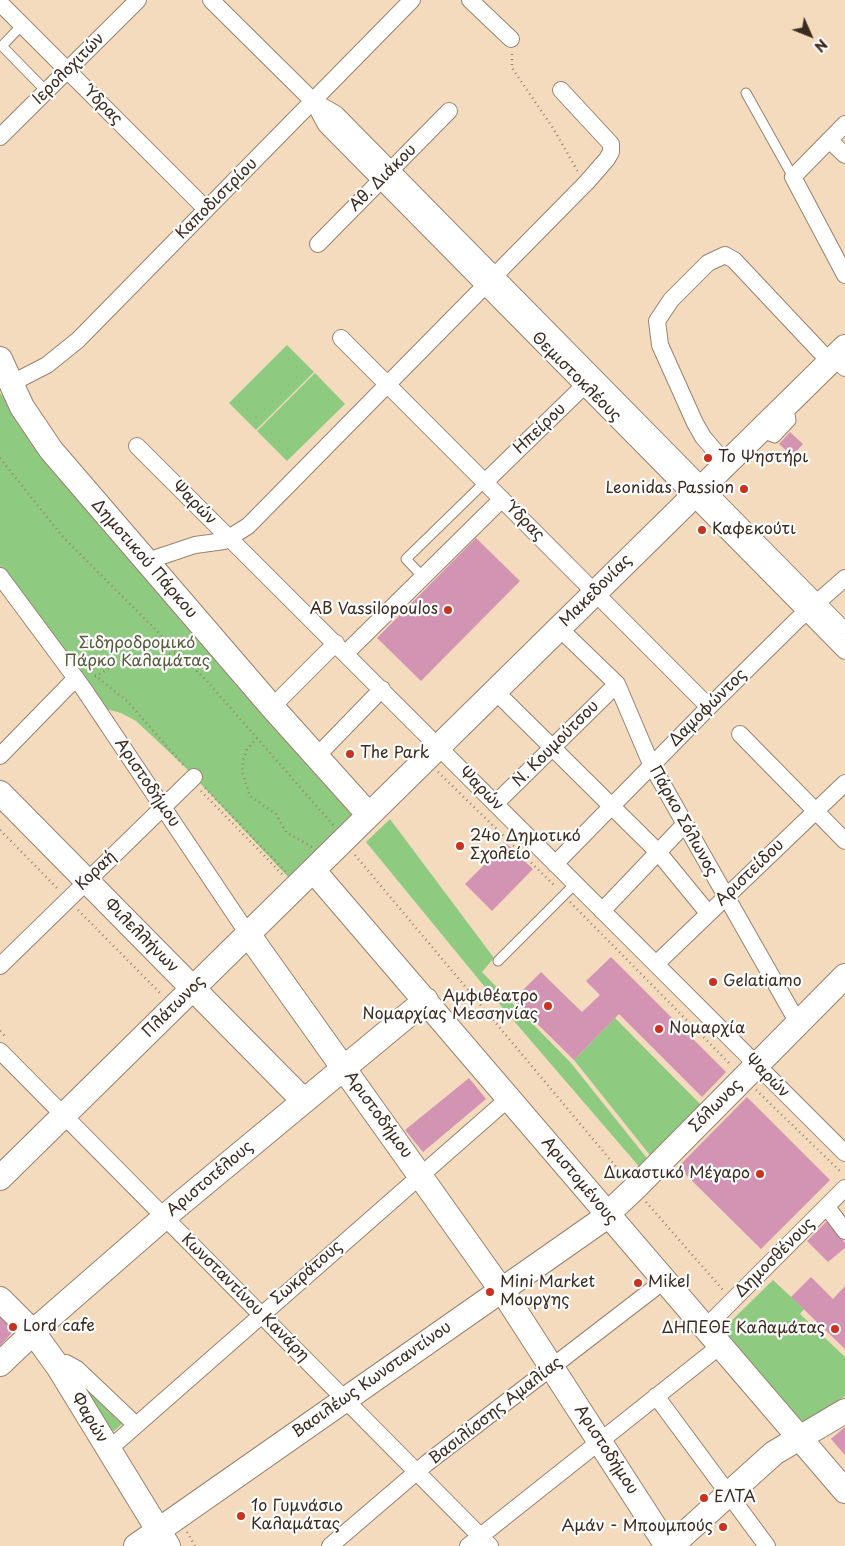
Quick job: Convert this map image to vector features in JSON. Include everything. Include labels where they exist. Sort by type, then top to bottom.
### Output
[{"type":"street","name":"Ιερολοχιτών","points":[[0,137],[138,0]]},
{"type":"street","name":"Θεμιστοκλέους","points":[[211,0],[313,101],[326,125],[386,175],[812,608],[845,651]]},
{"type":"street","name":"Καποδιστρίου","points":[[10,384],[47,364],[73,344],[412,0]]},
{"type":"street","points":[[470,0],[511,39]]},
{"type":"street","name":"Ύδρας","points":[[0,3],[206,209]]},
{"type":"street","points":[[147,561],[189,547],[230,539],[248,526],[587,182],[607,159],[611,152],[611,144],[561,90]]},
{"type":"street","name":"Αθ. Διάκου","points":[[318,244],[449,111]]},
{"type":"street","points":[[845,124],[792,177],[845,275]]},
{"type":"street","points":[[829,140],[845,155]]},
{"type":"street","points":[[726,464],[703,437],[660,345],[657,321],[671,300],[708,264],[725,256],[734,260],[839,358]]},
{"type":"street","name":"Ύδρας","points":[[341,338],[709,707]]},
{"type":"street","name":"Μακεδονίας","points":[[343,835],[369,815],[758,432],[839,358]]},
{"type":"street","points":[[0,359],[10,384]]},
{"type":"street","name":"Ηπείρου","points":[[485,482],[589,381]]},
{"type":"street","name":"Δημοτικού Πάρκου","points":[[10,384],[40,435],[272,707],[369,815]]},
{"type":"street","name":"Ψαρών","points":[[138,446],[555,864],[569,890],[602,911],[656,964],[750,1072],[845,1153]]},
{"type":"street","points":[[272,707],[423,577],[502,499]]},
{"type":"street","points":[[0,576],[79,683],[0,756]]},
{"type":"street","name":"Δαμοφώντος","points":[[555,864],[709,707],[845,578]]},
{"type":"street","name":"Θεμιστοκλέους","points":[[812,608],[845,631]]},
{"type":"street","name":"Πάρκο Σόλωνος","points":[[559,628],[617,684],[652,764],[684,825],[798,1023]]},
{"type":"street","name":"Αριστοδήμου","points":[[79,683],[248,934],[502,1291],[600,1439],[667,1546]]},
{"type":"street","name":"Ν. Κουμούτσου","points":[[495,804],[617,684]]},
{"type":"street","points":[[316,757],[382,689]]},
{"type":"street","points":[[495,691],[658,852],[708,914]]},
{"type":"street","points":[[740,734],[845,841]]},
{"type":"street","name":"Κοραή","points":[[0,966],[163,807],[195,782]]},
{"type":"street","name":"Αριστείδου","points":[[656,964],[845,783]]},
{"type":"street","name":"Φιλελλήνων","points":[[0,793],[76,890]]},
{"type":"street","name":"Φιλελλήνων","points":[[0,816],[180,996],[297,1106]]},
{"type":"street","points":[[602,911],[684,825]]},
{"type":"street","name":"Πλάτωνος","points":[[0,1178],[180,996],[248,934],[318,865],[343,835]]},
{"type":"street","name":"Αριστομένους","points":[[318,865],[426,1000],[508,1098],[845,1491]]},
{"type":"street","name":"Σόλωνος","points":[[607,1214],[845,976]]},
{"type":"street","name":"Αριστοτέλους","points":[[0,1364],[33,1332],[165,1217],[426,1000]]},
{"type":"street","name":"Κωνσταντίνου Κανάρη","points":[[0,1051],[417,1472],[480,1543]]},
{"type":"street","name":"Σωκράτους","points":[[108,1450],[260,1314],[508,1098]]},
{"type":"street","name":"Δημοσθένους","points":[[705,1328],[845,1188]]},
{"type":"street","points":[[827,1207],[845,1231]]},
{"type":"street","name":"Βασιλέως Κωνσταντίνου","points":[[136,1546],[163,1537],[345,1399],[502,1291],[607,1214]]},
{"type":"street","name":"Βασιλίσσης Αμαλίας","points":[[330,1546],[417,1472],[665,1280]]},
{"type":"street","name":"Φαρών","points":[[0,1299],[33,1332],[56,1363],[163,1537]]},
{"type":"street","points":[[480,1543],[600,1439],[720,1346]]},
{"type":"street","points":[[56,1363],[66,1363],[77,1369],[136,1425]]},
{"type":"street","points":[[656,1396],[767,1546]]},
{"type":"street","points":[[672,1546],[774,1454],[799,1437],[845,1411]]},
{"type":"lane","points":[[22,25],[2,46],[46,92]]},
{"type":"lane","points":[[746,93],[792,177]]},
{"type":"lane","points":[[423,577],[406,559],[485,482]]},
{"type":"lane","points":[[498,961],[569,890]]},
{"type":"path","points":[[511,39],[512,68],[553,128],[576,170],[587,182]]},
{"type":"path","points":[[0,458],[62,536],[179,652],[343,835],[635,1188],[733,1300]]},
{"type":"path","points":[[79,683],[122,660],[155,659],[179,652],[210,634]]},
{"type":"path","points":[[257,738],[246,749],[243,760],[242,772],[250,796],[276,814],[286,832],[302,840],[318,865]]},
{"type":"path","points":[[437,771],[569,890],[750,1072],[845,1176]]},
{"type":"path","points":[[195,782],[290,882]]},
{"type":"path","points":[[0,830],[76,890],[180,996]]},
{"type":"path","points":[[183,1525],[195,1546]]},
{"type":"green space","points":[[287,345],[314,372],[256,430],[229,403]]},
{"type":"green space","points":[[315,373],[345,404],[287,461],[257,431]]},
{"type":"green space","name":"Σιδηροδρομικό Πάρκο Καλαμάτας","points":[[0,393],[355,814],[290,879],[182,764],[136,721],[121,713],[98,707],[0,566]]},
{"type":"green space","points":[[390,819],[494,958],[482,972],[571,1063],[650,1162],[642,1170],[489,992],[366,842]]},
{"type":"green space","points":[[615,1018],[704,1108],[653,1159],[574,1060]]},
{"type":"green space","points":[[773,1280],[804,1309],[800,1314],[845,1357],[845,1396],[801,1424],[722,1330]]},
{"type":"green space","points":[[87,1386],[122,1424],[114,1431],[109,1428],[85,1387]]},
{"type":"building","points":[[790,432],[803,444],[792,456],[779,444]]},
{"type":"building","name":"AB Vassilopoulos","points":[[476,538],[520,581],[421,681],[377,638]]},
{"type":"building","points":[[506,843],[533,869],[492,911],[465,884]]},
{"type":"building","name":"Νομαρχία","points":[[611,957],[726,1072],[702,1097],[619,1014],[574,1060],[513,1000],[541,972],[582,1012],[600,995],[586,981]]},
{"type":"building","points":[[469,1078],[486,1099],[423,1152],[405,1130]]},
{"type":"building","points":[[747,1097],[830,1180],[761,1249],[678,1167]]},
{"type":"building","points":[[826,1222],[830,1222],[845,1243],[845,1248],[828,1262],[807,1241]]},
{"type":"building","name":"ΔΗΠΕΘΕ Καλαμάτας","points":[[811,1277],[833,1299],[845,1286],[845,1349],[791,1297]]},
{"type":"building","points":[[0,1307],[16,1328],[0,1346]]},
{"type":"building","points":[[845,1427],[845,1455],[831,1439]]},
{"type":"place","name":"Το Ψηστήρι","points":[[708,458]]},
{"type":"place","name":"Leonidas Passion","points":[[744,489]]},
{"type":"place","name":"Καφεκούτι","points":[[702,530]]},
{"type":"place","name":"AB Vassilopoulos","points":[[448,610]]},
{"type":"place","name":"The Park","points":[[350,754]]},
{"type":"place","name":"24ο Δημοτικό Σχολείο","points":[[460,846]]},
{"type":"place","name":"Gelatiamo","points":[[713,982]]},
{"type":"place","name":"Αμφιθέατρο Νομαρχίας Μεσσηνίας","points":[[548,1006]]},
{"type":"place","name":"Νομαρχία","points":[[659,1029]]},
{"type":"place","name":"Δικαστικό Μέγαρο","points":[[760,1174]]},
{"type":"place","name":"Mikel","points":[[638,1283]]},
{"type":"place","name":"Mini Market Μουργης","points":[[490,1292]]},
{"type":"place","name":"Lord cafe","points":[[13,1327]]},
{"type":"place","name":"ΔΗΠΕΘΕ Καλαμάτας","points":[[835,1329]]},
{"type":"place","name":"ΕΛΤΑ","points":[[704,1498]]},
{"type":"place","name":"1ο Γυμνάσιο Καλαμάτας","points":[[241,1516]]},
{"type":"place","name":"Αμάν - Μπουμπούς","points":[[723,1527]]}]
